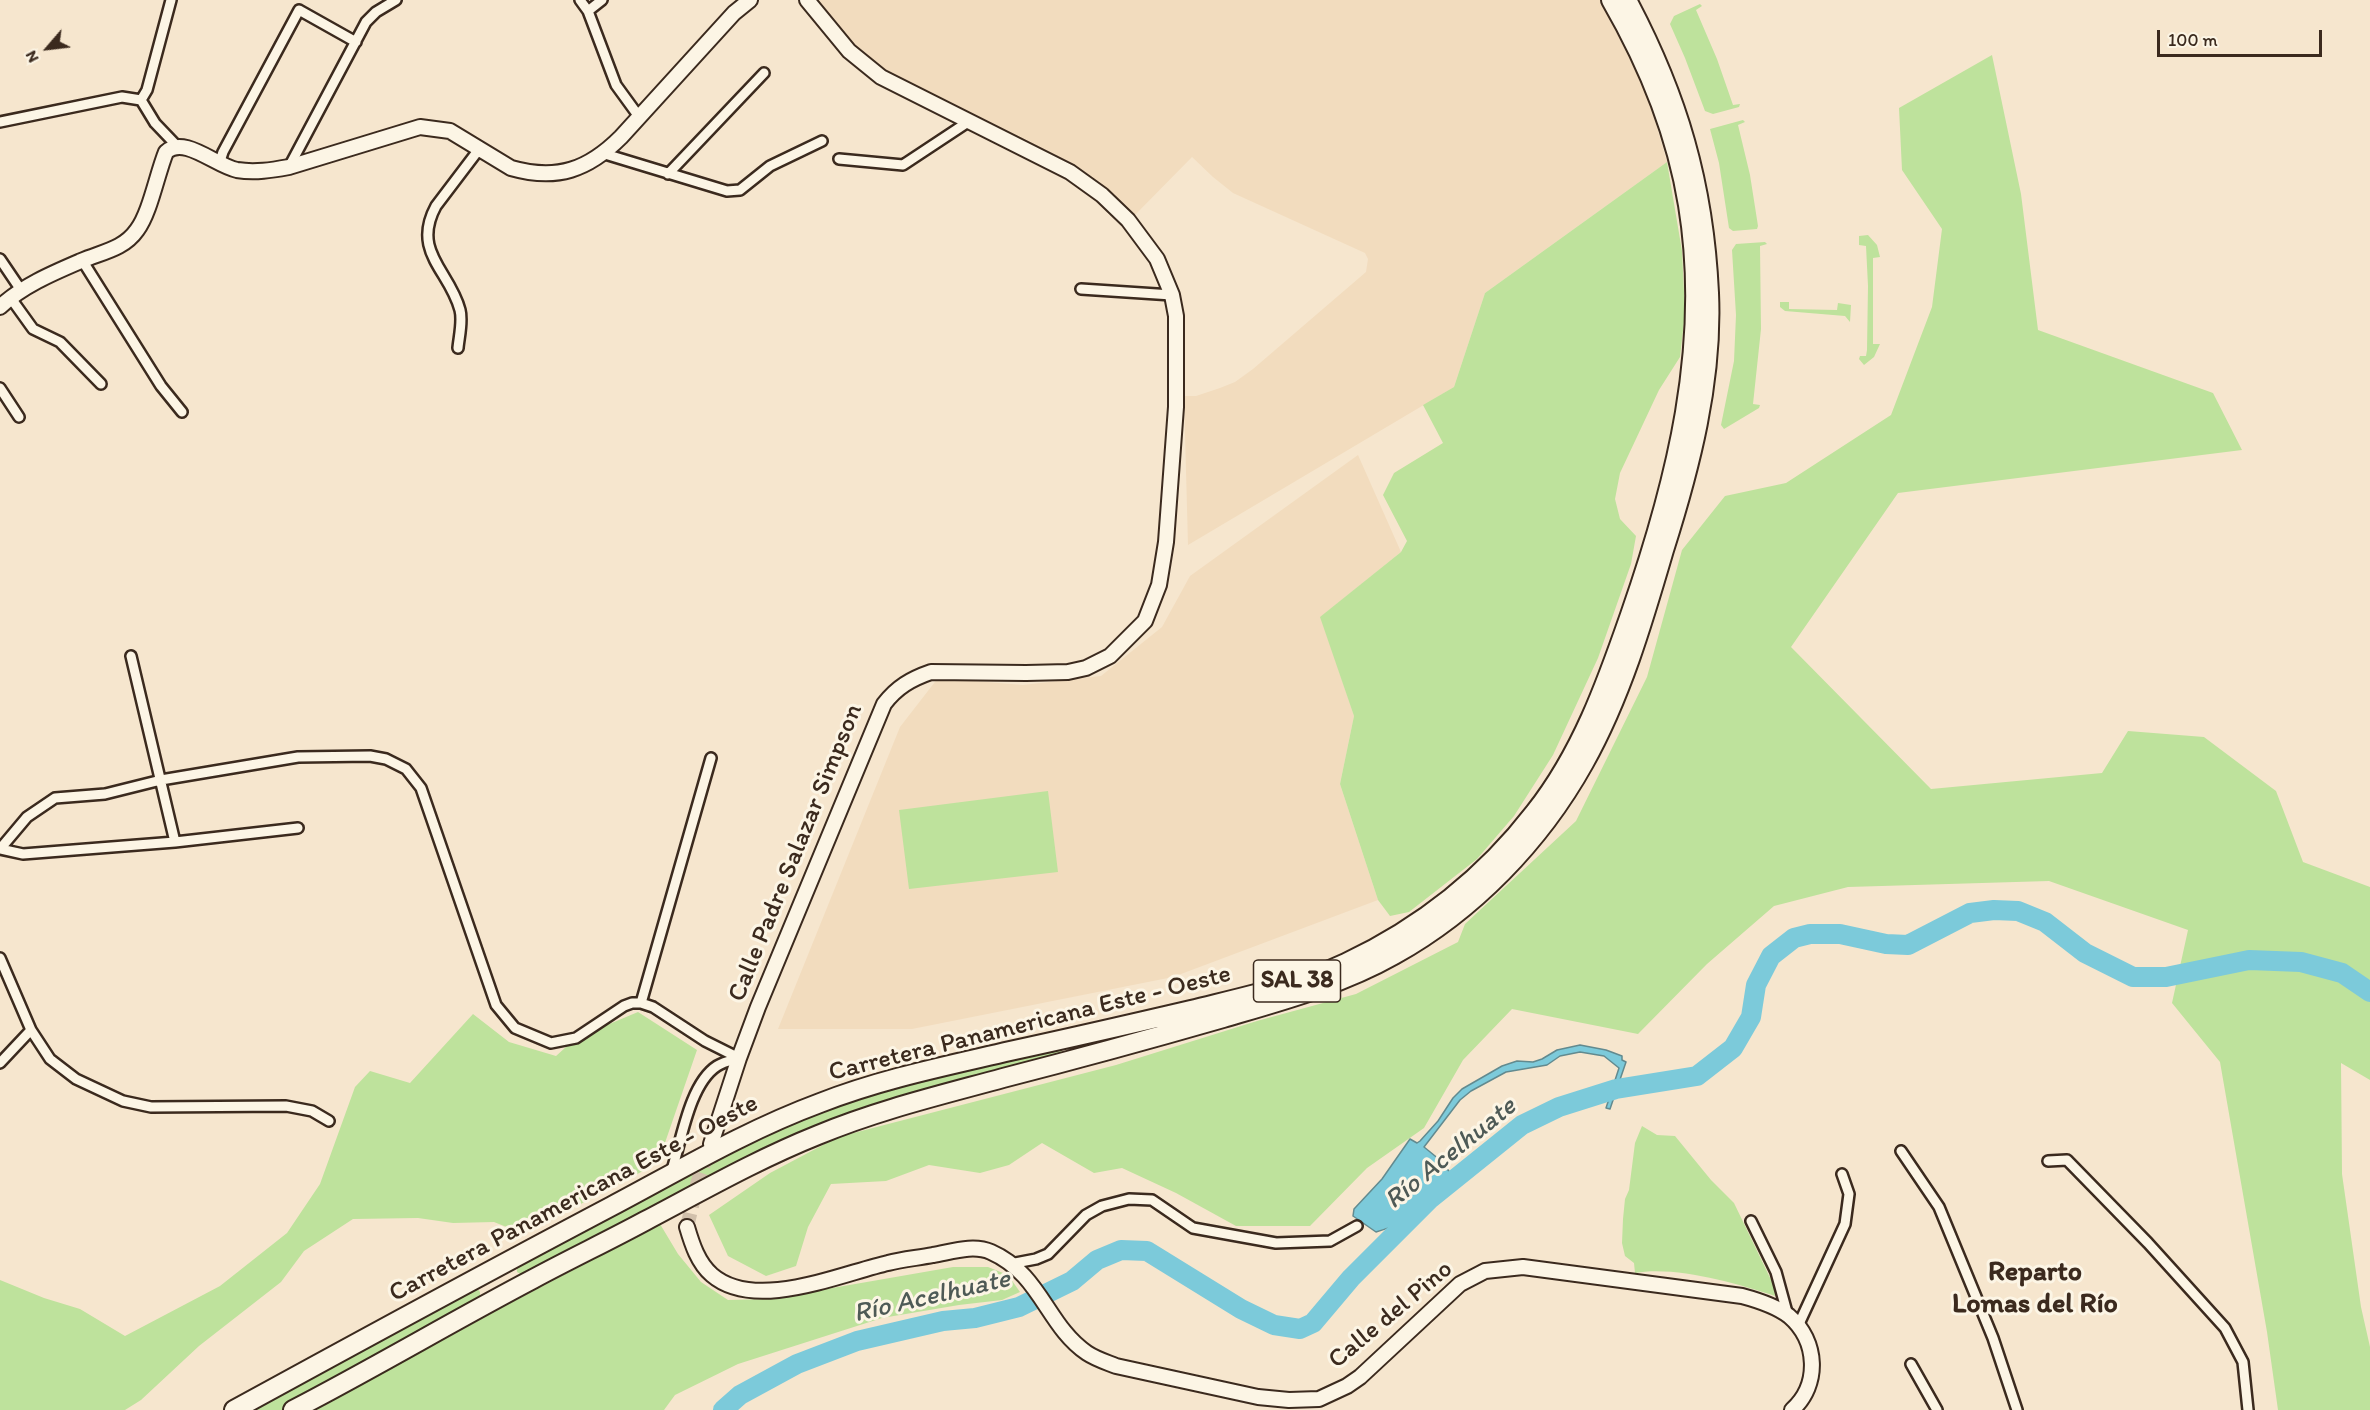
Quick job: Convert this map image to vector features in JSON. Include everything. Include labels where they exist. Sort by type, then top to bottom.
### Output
[{"type":"highway","name":"Carretera Panamericana Este - Oeste","points":[[234,1410],[469,1281],[670,1175],[794,1113],[888,1080],[1245,997],[1328,971],[1403,932],[1453,896],[1492,861],[1536,811],[1584,734],[1601,695],[1641,584],[1667,495],[1688,404],[1695,326],[1694,262],[1689,207],[1664,112],[1630,33],[1611,0]]},
{"type":"highway","name":"Carretera Panamericana Este - Oeste","points":[[293,1410],[530,1280],[776,1153],[844,1125],[900,1107],[1279,1002],[1370,968],[1412,945],[1447,920],[1478,894],[1526,845],[1555,808],[1579,771],[1613,702],[1642,622],[1674,518],[1698,422],[1705,379],[1710,327],[1701,206],[1679,115],[1664,75],[1627,0]]},
{"type":"highway","points":[[518,1256],[513,1262],[513,1274],[517,1278],[530,1280]]},
{"type":"highway","points":[[469,1281],[482,1282],[487,1287],[488,1294],[482,1308]]},
{"type":"main road","points":[[11,298],[82,260],[118,247],[129,240],[143,221],[166,152],[177,146],[187,147],[233,169],[269,171],[420,128],[450,131],[512,168],[546,174],[563,172],[592,162],[605,154],[734,13],[750,0]]},
{"type":"main road","name":"Calle Padre Salazar Simpson","points":[[711,1144],[739,1058],[884,704],[895,690],[917,677],[932,672],[1068,672],[1086,668],[1110,656],[1136,631],[1150,611],[1159,585],[1166,542],[1174,429],[1176,316],[1164,273],[1149,247],[1128,220],[1102,195],[1070,172],[881,77],[865,65],[830,30],[807,0]]},
{"type":"main road","points":[[687,1227],[692,1245],[704,1266],[713,1276],[732,1286],[751,1290],[784,1289],[889,1262],[965,1249],[990,1251],[1010,1264]]},
{"type":"main road","name":"Calle del Pino","points":[[1010,1264],[1027,1277],[1062,1327],[1086,1352],[1116,1366],[1258,1397],[1289,1400],[1319,1399],[1347,1386],[1360,1377],[1460,1284],[1478,1274],[1500,1268],[1523,1267],[1742,1296],[1765,1303],[1793,1321]]},
{"type":"main road","points":[[1792,1410],[1806,1395],[1813,1365],[1805,1336],[1793,1321]]},
{"type":"street","points":[[141,100],[147,90],[171,0]]},
{"type":"street","points":[[289,167],[366,22],[376,12],[396,0]]},
{"type":"street","points":[[580,0],[588,10],[616,85],[640,118]]},
{"type":"street","points":[[588,10],[602,0]]},
{"type":"street","points":[[219,164],[223,152],[299,10],[356,42]]},
{"type":"street","points":[[668,174],[764,73]]},
{"type":"street","points":[[0,122],[122,97],[141,100],[155,123],[177,146]]},
{"type":"street","points":[[839,159],[903,165],[968,122]]},
{"type":"street","points":[[605,154],[727,191],[740,190],[770,166],[822,141]]},
{"type":"street","points":[[458,348],[461,313],[431,255],[427,241],[431,216],[436,206],[480,148]]},
{"type":"street","points":[[0,259],[11,298],[33,329],[60,342],[101,384]]},
{"type":"street","points":[[82,260],[161,386],[182,412]]},
{"type":"street","points":[[1081,288],[1172,295]]},
{"type":"street","points":[[0,388],[19,417]]},
{"type":"street","points":[[131,656],[175,842]]},
{"type":"street","points":[[298,828],[175,842],[23,854],[0,849],[27,817],[56,798],[105,794],[161,780],[298,757],[370,756],[386,759],[406,769],[422,788],[496,1005],[515,1028],[552,1043],[576,1038],[624,1006],[641,1003],[653,1007],[705,1041],[739,1058]]},
{"type":"street","points":[[641,1003],[711,758]]},
{"type":"street","points":[[0,958],[31,1030],[50,1059],[84,1083],[123,1101],[151,1107],[286,1106],[312,1111],[329,1121]]},
{"type":"street","points":[[0,1063],[31,1030]]},
{"type":"street","points":[[670,1175],[688,1113],[702,1082],[718,1065],[739,1058]]},
{"type":"street","points":[[1901,1151],[1944,1218],[1993,1338],[2017,1410]]},
{"type":"street","points":[[2048,1161],[2067,1160],[2148,1243],[2225,1328],[2243,1362],[2248,1410]]},
{"type":"street","points":[[1793,1321],[1845,1224],[1849,1194],[1842,1174]]},
{"type":"street","points":[[1010,1264],[1048,1254],[1086,1215],[1102,1206],[1129,1199],[1152,1200],[1193,1228],[1276,1243],[1330,1241],[1357,1226]]},
{"type":"street","points":[[1751,1221],[1776,1272],[1793,1321]]},
{"type":"street","points":[[1911,1364],[1937,1410]]},
{"type":"shaded area","points":[[812,0],[1605,0],[1645,86],[1667,162],[1485,293],[1454,387],[1188,545],[1184,396],[1196,396],[1220,388],[1235,382],[1253,369],[1366,272],[1368,259],[1365,253],[1233,193],[1192,157],[1134,216],[993,127],[880,71],[839,34]]},
{"type":"shaded area","points":[[1358,455],[1401,552],[1321,617],[1354,716],[1340,784],[1378,900],[1173,977],[912,1029],[778,1029],[900,727],[938,678],[1023,685],[1101,676],[1162,627],[1190,576]]},
{"type":"green space","points":[[1700,4],[1702,6],[1696,10],[1733,105],[1740,104],[1739,107],[1713,114],[1705,111],[1670,24],[1674,16]]},
{"type":"green space","points":[[1992,55],[2021,194],[2038,330],[2213,393],[2242,450],[1898,493],[1791,647],[1931,789],[2102,773],[2128,731],[2204,737],[2276,791],[2303,862],[2370,887],[2370,1080],[2341,1063],[2342,1174],[2361,1307],[2370,1347],[2370,1410],[2278,1410],[2267,1332],[2220,1062],[2172,1003],[2188,930],[2049,881],[1848,887],[1774,906],[1707,964],[1638,1034],[1512,1009],[1463,1060],[1424,1128],[1367,1168],[1310,1226],[1236,1226],[1176,1193],[1122,1168],[1094,1173],[1042,1143],[1009,1165],[980,1173],[929,1165],[886,1181],[831,1184],[808,1227],[796,1266],[766,1276],[728,1256],[709,1215],[770,1173],[838,1137],[1116,1065],[1257,1021],[1356,994],[1458,942],[1465,924],[1576,821],[1647,677],[1682,550],[1725,496],[1786,483],[1891,415],[1932,307],[1942,229],[1902,170],[1899,108]]},
{"type":"green space","points":[[1743,120],[1745,122],[1738,125],[1750,175],[1758,226],[1757,229],[1733,231],[1729,228],[1719,163],[1710,129]]},
{"type":"green space","points":[[1667,162],[1682,251],[1685,313],[1680,357],[1659,390],[1620,473],[1615,499],[1620,519],[1636,536],[1631,564],[1598,658],[1553,755],[1514,816],[1477,859],[1409,912],[1390,916],[1378,900],[1340,784],[1354,716],[1320,617],[1401,552],[1407,541],[1383,495],[1394,473],[1443,443],[1423,405],[1454,387],[1485,293]]},
{"type":"green space","points":[[1868,235],[1877,245],[1880,257],[1873,258],[1873,344],[1880,344],[1874,357],[1864,365],[1859,359],[1860,356],[1866,356],[1867,350],[1868,286],[1866,246],[1859,245],[1859,236]]},
{"type":"green space","points":[[1765,242],[1767,244],[1760,246],[1761,329],[1753,404],[1760,405],[1759,408],[1724,429],[1721,425],[1734,361],[1736,315],[1732,250],[1736,244]]},
{"type":"green space","points":[[1780,302],[1789,302],[1789,309],[1837,310],[1838,303],[1851,305],[1850,322],[1845,316],[1785,311],[1780,307]]},
{"type":"green space","points":[[1048,791],[1058,872],[909,889],[899,810]]},
{"type":"green space","points":[[638,1012],[697,1050],[658,1163],[524,1234],[494,1222],[453,1223],[418,1218],[353,1219],[304,1251],[281,1282],[199,1346],[141,1400],[125,1410],[0,1410],[0,1280],[44,1298],[80,1309],[125,1336],[220,1286],[287,1233],[320,1184],[355,1087],[370,1071],[410,1083],[473,1014],[509,1042],[556,1056],[576,1038]]},
{"type":"green space","points":[[1061,1049],[1062,1055],[898,1102],[524,1276],[517,1272],[517,1267],[648,1193],[798,1118],[911,1081]]},
{"type":"green space","points":[[1642,1126],[1657,1135],[1675,1136],[1711,1180],[1734,1203],[1774,1286],[1775,1296],[1724,1281],[1687,1274],[1651,1271],[1635,1273],[1634,1263],[1625,1256],[1622,1243],[1623,1219],[1635,1143]]},
{"type":"green space","points":[[660,1224],[678,1254],[701,1282],[728,1300],[769,1299],[953,1267],[988,1267],[1008,1275],[1020,1292],[1002,1300],[882,1318],[738,1364],[675,1395],[664,1410],[316,1410],[501,1308]]},
{"type":"green space","points":[[477,1288],[480,1292],[480,1299],[284,1410],[248,1410]]},
{"type":"water","points":[[1580,1045],[1606,1050],[1622,1056],[1622,1060],[1626,1062],[1610,1109],[1606,1108],[1619,1068],[1604,1056],[1580,1052],[1560,1056],[1547,1065],[1506,1072],[1471,1091],[1460,1100],[1424,1147],[1440,1160],[1452,1175],[1405,1218],[1390,1227],[1376,1232],[1353,1216],[1354,1209],[1382,1179],[1410,1139],[1417,1143],[1420,1141],[1462,1089],[1502,1066],[1517,1061],[1533,1062],[1557,1050]]},
{"type":"waterway","name":"Río Acelhuate","points":[[723,1410],[740,1395],[797,1364],[857,1341],[943,1321],[975,1318],[1019,1307],[1072,1281],[1097,1260],[1121,1250],[1147,1251],[1241,1309],[1274,1325],[1300,1329],[1313,1323],[1351,1278],[1430,1199],[1522,1125],[1559,1107],[1616,1089],[1697,1076],[1733,1048],[1751,1017],[1756,985],[1771,956],[1794,938],[1810,934],[1840,934],[1886,944],[1908,945],[1970,913],[1994,910],[2018,911],[2045,922],[2085,953],[2133,977],[2166,977],[2249,960],[2301,962],[2342,973],[2370,992]]},
{"type":"tunnel","points":[[687,1227],[698,1181],[708,1152]]},
{"type":"district","name":"Reparto Lomas del Río","points":[[2035,1289]]}]
